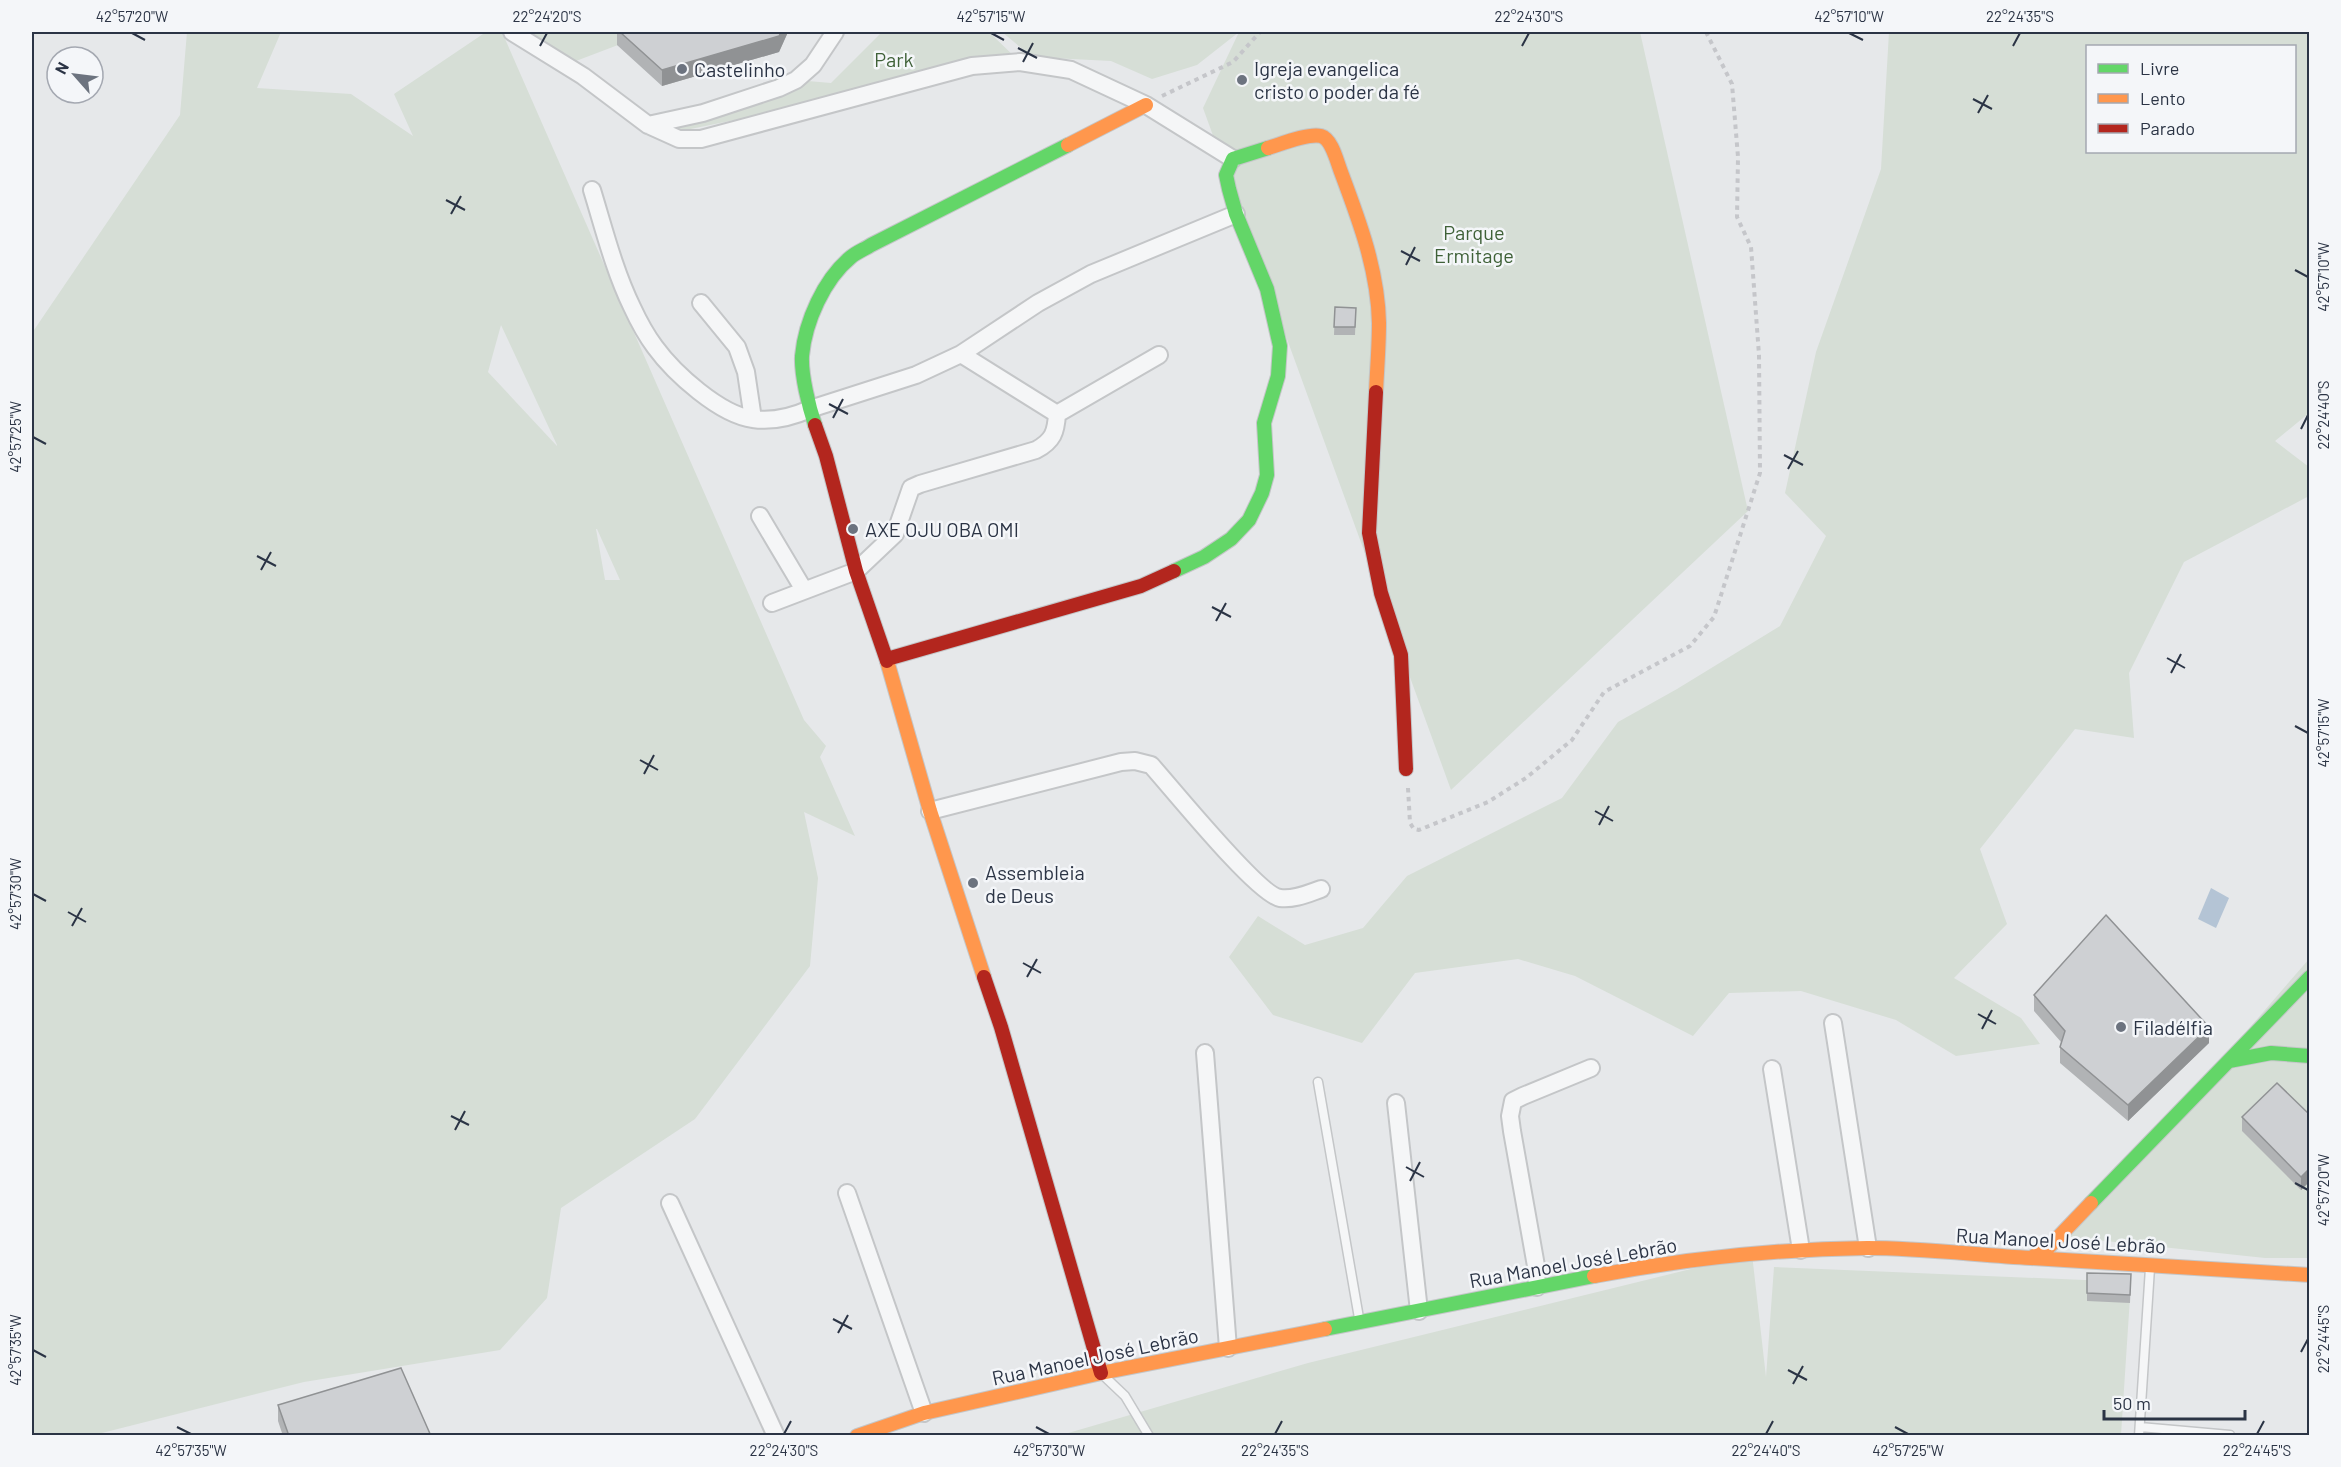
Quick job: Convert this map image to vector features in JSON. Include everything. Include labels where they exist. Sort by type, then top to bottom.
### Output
[{"type":"street","points":[[512,32],[574,70],[648,125],[680,140],[701,139],[972,66],[1020,62],[1071,70],[1146,105],[1233,159]]},
{"type":"street","points":[[648,125],[703,113],[779,88],[796,80],[813,65],[835,32]]},
{"type":"street","points":[[1101,1373],[1001,1027],[930,811],[887,659],[856,571],[826,456],[810,409],[802,358],[807,331],[818,303],[833,276],[851,257],[872,244],[1146,105]]},
{"type":"street","points":[[887,659],[1141,585],[1204,557],[1242,530],[1262,494],[1267,475],[1264,423],[1278,376],[1280,346],[1267,289],[1236,214],[1226,175],[1233,159],[1300,138],[1321,135],[1327,140],[1334,154],[1366,242],[1378,294],[1379,324],[1369,533],[1381,593],[1401,655],[1406,769]]},
{"type":"street","points":[[592,190],[632,307],[655,346],[677,372],[701,392],[737,415],[753,419],[783,419],[916,375],[961,354],[1038,303],[1091,274],[1236,214]]},
{"type":"street","points":[[701,303],[737,347],[746,372],[753,419]]},
{"type":"street","points":[[961,354],[1057,414]]},
{"type":"street","points":[[1057,414],[1159,355]]},
{"type":"street","points":[[772,603],[856,571],[895,534],[911,488],[1036,450],[1048,444],[1054,436],[1057,414]]},
{"type":"street","points":[[760,516],[804,590]]},
{"type":"street","points":[[930,811],[1121,762],[1146,762],[1268,893],[1280,898],[1294,897],[1321,889]]},
{"type":"street","points":[[2031,1258],[2048,1248],[2310,977]]},
{"type":"street","points":[[1833,1023],[1868,1248]]},
{"type":"street","points":[[1205,1053],[1228,1348]]},
{"type":"street","points":[[2229,1061],[2271,1053],[2310,1056]]},
{"type":"street","points":[[1537,1287],[1536,1266],[1512,1131],[1511,1109],[1513,1101],[1522,1096],[1591,1068]]},
{"type":"street","points":[[1772,1069],[1801,1250]]},
{"type":"street","points":[[1396,1103],[1419,1311]]},
{"type":"street","points":[[847,1193],[924,1413]]},
{"type":"street","points":[[670,1203],[776,1436]]},
{"type":"street","name":"Rua Manoel José Lebrão","points":[[857,1436],[924,1413],[1101,1373],[1652,1265],[1801,1250],[1868,1248],[2310,1275]]},
{"type":"lane","points":[[1318,1082],[1359,1321]]},
{"type":"lane","points":[[2150,1264],[2140,1431],[2230,1435]]},
{"type":"lane","points":[[1101,1373],[1125,1396],[1149,1436]]},
{"type":"path","points":[[1146,105],[1233,62],[1260,32]]},
{"type":"path","points":[[1406,769],[1410,823],[1414,829],[1419,830],[1488,802],[1526,778],[1572,740],[1604,693],[1690,646],[1714,616],[1760,473],[1759,355],[1751,247],[1737,217],[1737,157],[1732,84],[1706,32]]},
{"type":"green space","points":[[187,32],[281,32],[257,88],[351,94],[413,136],[394,94],[486,32],[502,32],[804,720],[826,746],[820,757],[855,836],[804,812],[818,878],[810,966],[695,1119],[561,1208],[547,1298],[500,1350],[304,1382],[94,1435],[32,1435],[32,333],[180,115]],"holes":[[[501,325],[557,445],[557,446],[488,372]],[[597,529],[620,580],[605,580]]]},
{"type":"green space","points":[[518,32],[652,32],[576,61]]},
{"type":"green space","name":"Park","points":[[882,32],[989,32],[1020,62],[666,134],[796,80],[831,83]]},
{"type":"green space","points":[[1002,32],[1239,32],[1197,65],[1152,79],[1111,61],[1032,57]]},
{"type":"green space","name":"Parque Ermitage","points":[[1239,32],[1640,32],[1748,511],[1451,790],[1203,108]]},
{"type":"green space","points":[[1889,32],[2309,32],[2309,413],[2275,441],[2309,467],[2309,496],[2184,562],[2129,673],[2134,738],[2075,729],[1980,849],[2007,924],[1954,978],[2021,1018],[2040,1044],[1956,1056],[1896,1020],[1801,991],[1729,993],[1693,1036],[1575,976],[1518,959],[1415,973],[1362,1043],[1273,1015],[1229,957],[1258,916],[1305,945],[1363,928],[1407,876],[1562,798],[1618,722],[1780,626],[1826,536],[1785,493],[1816,352],[1881,169]]},
{"type":"green space","points":[[2309,959],[2309,1258],[2265,1258],[2059,1236],[2168,1122]]},
{"type":"green space","points":[[1752,1254],[1766,1377],[1774,1267],[2131,1282],[2121,1435],[1058,1436],[1308,1363]]},
{"type":"water","points":[[2211,888],[2229,898],[2216,928],[2198,919]]},
{"type":"building","points":[[620,32],[781,32],[779,36],[662,70]]},
{"type":"building","points":[[1335,307],[1356,308],[1355,327],[1334,327]]},
{"type":"building","name":"Filadélfia","points":[[2106,915],[2209,1027],[2128,1105],[2060,1047],[2065,1031],[2034,995]]},
{"type":"building","points":[[2277,1083],[2310,1115],[2310,1168],[2301,1177],[2242,1117]]},
{"type":"building","points":[[2087,1273],[2131,1274],[2130,1295],[2087,1293]]},
{"type":"building","points":[[401,1368],[431,1436],[289,1436],[278,1405]]},
{"type":"traffic: fast","points":[[815,425],[803,372],[804,343],[807,329],[824,289],[841,266],[853,255],[871,245],[1068,145]]},
{"type":"traffic: fast","points":[[1174,571],[1204,557],[1231,539],[1249,520],[1262,493],[1267,475],[1264,423],[1278,376],[1280,346],[1267,289],[1236,214],[1226,175],[1233,159],[1268,148]]},
{"type":"traffic: fast","points":[[2091,1203],[2310,977]]},
{"type":"traffic: fast","points":[[2229,1061],[2271,1053],[2310,1056]]},
{"type":"traffic: fast","points":[[1325,1329],[1594,1276]]},
{"type":"traffic: slow","points":[[1068,145],[1146,105]]},
{"type":"traffic: slow","points":[[1268,148],[1316,135],[1325,138],[1334,151],[1361,227],[1375,284],[1379,323],[1376,392]]},
{"type":"traffic: slow","points":[[887,661],[930,811],[984,977]]},
{"type":"traffic: slow","points":[[1594,1276],[1730,1256],[1799,1250],[1908,1249],[2031,1258],[2048,1248],[2091,1203]]},
{"type":"traffic: slow","points":[[2031,1258],[2310,1275]]},
{"type":"traffic: slow","points":[[857,1436],[924,1413],[1101,1373],[1325,1329]]},
{"type":"traffic: jam","points":[[1376,392],[1369,533],[1381,593],[1401,655],[1406,769]]},
{"type":"traffic: jam","points":[[815,425],[826,456],[856,571],[887,661]]},
{"type":"traffic: jam","points":[[887,659],[1141,586],[1174,571]]},
{"type":"traffic: jam","points":[[984,977],[1001,1027],[1101,1373]]},
{"type":"place","name":"Castelinho","points":[[682,69]]},
{"type":"place","name":"Igreja evangelica cristo o poder da fé","points":[[1242,80]]},
{"type":"place","name":"AXE OJU OBA OMI","points":[[853,529]]},
{"type":"place","name":"Assembleia de Deus","points":[[973,883]]},
{"type":"place","name":"Filadélfia","points":[[2121,1027]]}]
